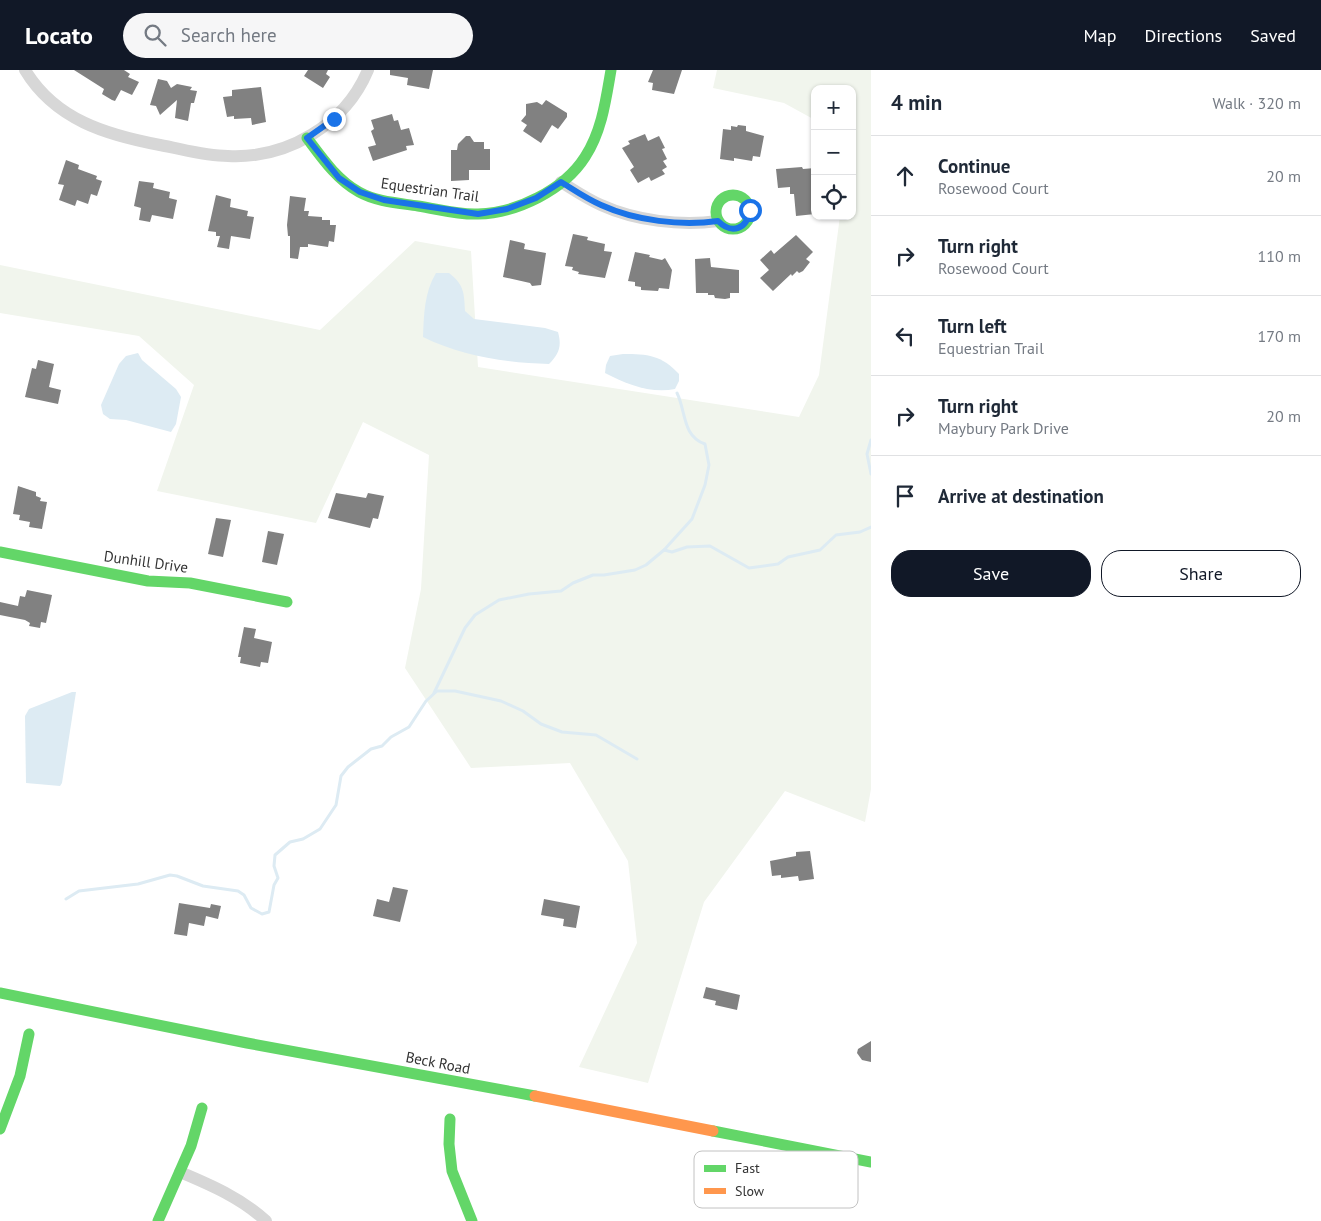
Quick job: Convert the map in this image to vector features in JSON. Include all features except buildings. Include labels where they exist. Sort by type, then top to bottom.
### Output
[{"type":"street","points":[[25,70],[35,84],[62,109],[94,128],[117,136],[226,156],[256,155],[291,145],[307,138],[334,119],[368,70]]},
{"type":"street","name":"Equestrian Trail","points":[[307,138],[339,178],[360,192],[384,200],[478,214],[507,209],[536,198],[561,182],[585,157],[603,118],[611,70]]},
{"type":"street","points":[[561,182],[599,204],[618,212],[678,223],[718,221]]},
{"type":"street","name":"Dunhill Drive","points":[[0,552],[148,581],[190,583],[287,602]]},
{"type":"street","name":"Beck Road","points":[[0,992],[247,1044],[436,1077],[815,1151]]},
{"type":"street","points":[[0,1129],[20,1076],[29,1034]]},
{"type":"street","points":[[158,1221],[191,1146],[202,1108]]},
{"type":"street","points":[[450,1118],[449,1144],[452,1171],[472,1221]]},
{"type":"street","name":"Beck Road","points":[[858,1159],[871,1162]]},
{"type":"street","points":[[180,1172],[220,1188],[254,1209],[266,1221]]},
{"type":"shaded area","points":[[717,70],[871,70],[871,789],[865,822],[785,791],[704,902],[648,1083],[579,1067],[637,943],[628,861],[570,763],[471,768],[405,668],[421,589],[429,455],[363,422],[316,523],[157,491],[194,385],[139,336],[0,313],[0,265],[320,330],[415,241],[471,251],[478,367],[799,417],[819,375],[839,220],[856,220],[856,85],[811,85],[811,118],[784,103],[713,88]]},
{"type":"shaded area","points":[[436,273],[449,273],[458,281],[463,294],[465,311],[474,319],[545,328],[558,332],[560,346],[555,357],[549,364],[501,360],[468,354],[423,337],[427,296]]},
{"type":"shaded area","points":[[138,353],[142,360],[176,389],[181,397],[176,424],[171,432],[126,420],[110,419],[103,414],[101,405],[119,364],[126,356]]},
{"type":"shaded area","points":[[623,354],[647,355],[666,363],[679,374],[679,381],[675,389],[657,390],[639,387],[605,373],[610,356]]},
{"type":"shaded area","points":[[76,692],[62,783],[60,786],[26,783],[25,716],[29,709]]},
{"type":"waterway","points":[[434,693],[465,628],[475,615],[499,600],[529,594],[561,591],[573,583],[593,575],[635,570],[646,565],[664,550],[692,519],[705,485],[709,465],[705,444],[692,435],[688,429],[677,393]]},
{"type":"waterway","points":[[871,440],[867,454],[871,474]]},
{"type":"waterway","points":[[664,550],[672,552],[687,547],[710,546],[749,568],[778,564],[788,557],[820,550],[836,535],[860,532],[871,527]]},
{"type":"waterway","points":[[66,899],[79,891],[138,884],[170,875],[203,886],[238,891],[244,895],[251,908],[262,914],[269,912],[274,885],[278,878],[274,866],[275,855],[290,842],[303,839],[320,829],[336,805],[341,776],[348,767],[371,749],[382,746],[391,737],[409,727],[426,701],[437,691],[455,691],[501,701],[523,711],[541,724],[562,732],[596,735],[637,759]]},
{"type":"traffic: fast","points":[[307,138],[330,168],[344,181],[359,192],[373,198],[463,214],[493,213],[538,198],[565,180],[576,169],[596,137],[611,70]]},
{"type":"traffic: fast","points":[[733,195],[745,200],[750,212],[745,224],[733,229],[721,224],[716,212],[721,200],[733,195]]},
{"type":"traffic: fast","points":[[0,552],[148,581],[190,583],[287,602]]},
{"type":"traffic: fast","points":[[0,993],[247,1043],[535,1096]]},
{"type":"traffic: fast","points":[[0,1129],[20,1076],[29,1034]]},
{"type":"traffic: fast","points":[[158,1221],[191,1146],[202,1108]]},
{"type":"traffic: fast","points":[[450,1119],[449,1144],[452,1171],[472,1221]]},
{"type":"traffic: fast","points":[[713,1131],[815,1151]]},
{"type":"traffic: fast","points":[[858,1159],[871,1162]]},
{"type":"traffic: slow","points":[[535,1096],[713,1131]]},
{"type":"route","points":[[334,119],[307,138],[339,178],[360,192],[384,200],[478,214],[507,209],[536,198],[561,182],[599,204],[618,212],[678,223],[718,221],[724,227],[735,229],[743,227],[749,220],[750,210]]}]
